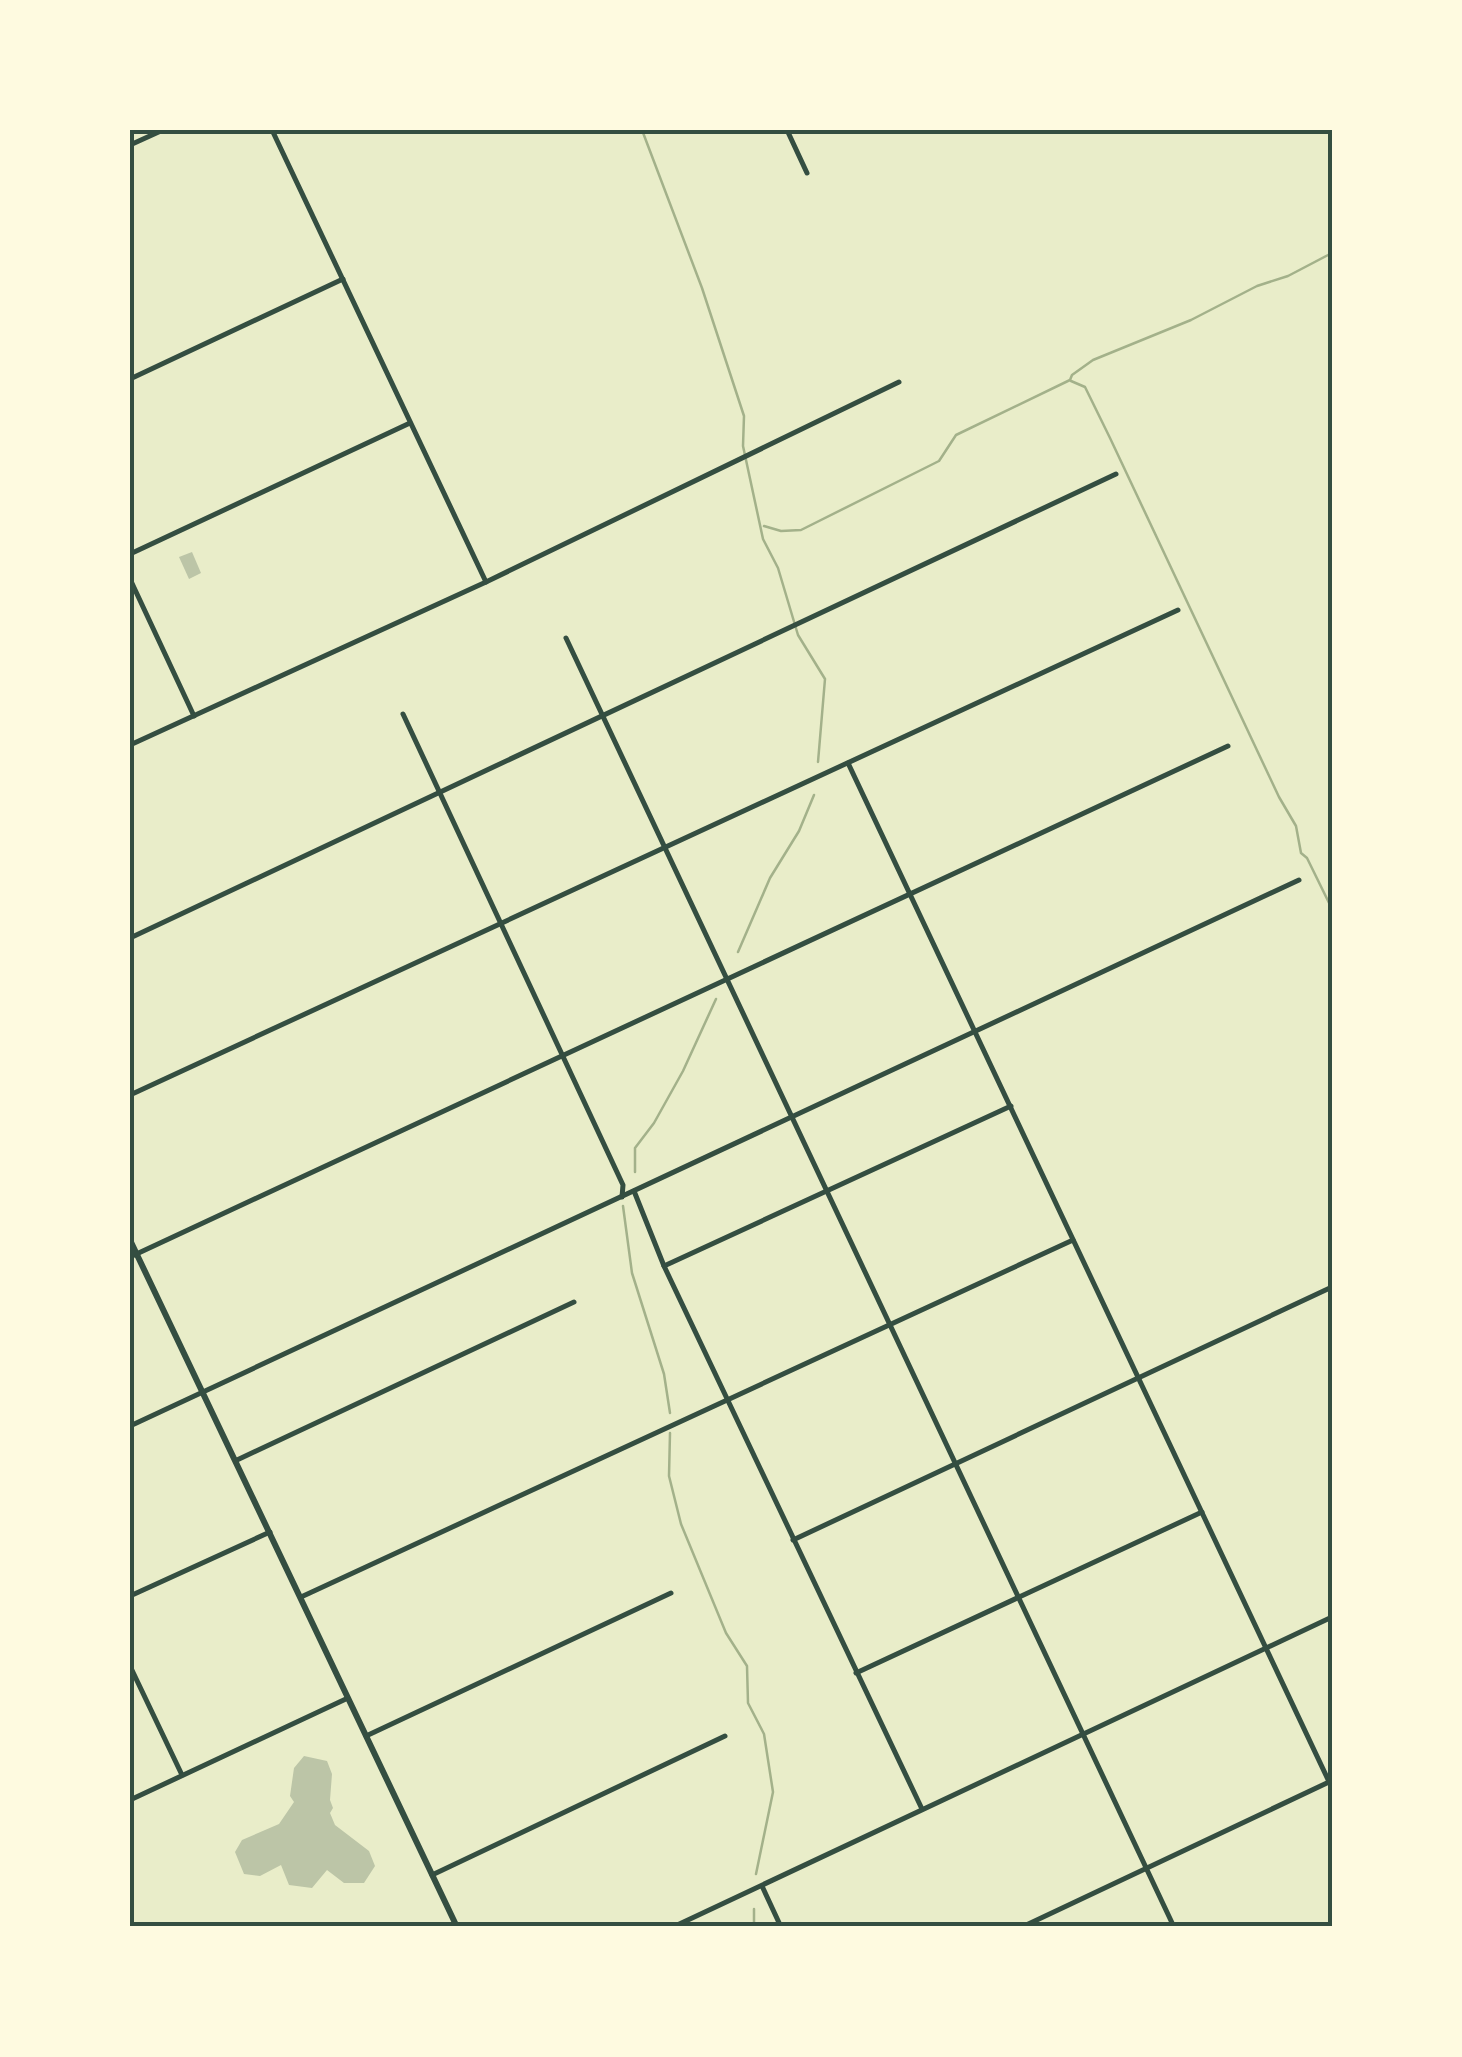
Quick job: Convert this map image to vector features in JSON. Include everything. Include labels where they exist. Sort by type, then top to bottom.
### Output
[{"type":"main road","points":[[130,1240],[133,1255],[237,1460],[456,1927]]},
{"type":"street","points":[[130,145],[163,130]]},
{"type":"street","points":[[272,130],[486,582]]},
{"type":"street","points":[[787,130],[807,173]]},
{"type":"street","points":[[130,378],[343,280]]},
{"type":"street","points":[[130,745],[486,582],[900,382]]},
{"type":"street","points":[[130,554],[410,422]]},
{"type":"street","points":[[130,938],[1116,474]]},
{"type":"street","points":[[130,579],[194,716]]},
{"type":"street","points":[[130,1095],[1178,610]]},
{"type":"street","points":[[566,638],[1174,1927]]},
{"type":"street","points":[[403,714],[624,1185],[622,1196]]},
{"type":"street","points":[[133,1255],[1228,746]]},
{"type":"street","points":[[848,763],[1331,1784],[1022,1927]]},
{"type":"street","points":[[130,1426],[1299,880]]},
{"type":"street","points":[[664,1266],[1011,1106]]},
{"type":"street","points":[[634,1191],[664,1266],[922,1809]]},
{"type":"street","points":[[301,1597],[1073,1240]]},
{"type":"street","points":[[793,1540],[1332,1286]]},
{"type":"street","points":[[237,1460],[574,1302]]},
{"type":"street","points":[[856,1673],[1202,1512]]},
{"type":"street","points":[[130,1596],[270,1532]]},
{"type":"street","points":[[366,1736],[671,1593]]},
{"type":"street","points":[[673,1927],[1332,1617]]},
{"type":"street","points":[[130,1666],[182,1776]]},
{"type":"street","points":[[130,1800],[348,1698]]},
{"type":"street","points":[[432,1874],[725,1736]]},
{"type":"street","points":[[762,1886],[781,1927]]},
{"type":"building","points":[[192,552],[201,573],[189,579],[179,557]]},
{"type":"building","points":[[304,1756],[327,1761],[332,1774],[330,1813],[335,1825],[369,1851],[375,1866],[364,1883],[344,1883],[327,1870],[312,1888],[289,1885],[281,1865],[260,1876],[244,1874],[235,1852],[242,1840],[279,1824],[294,1802],[290,1796],[294,1768]]},
{"type":"waterway","points":[[642,130],[702,288],[744,416],[743,446],[763,539],[778,568],[798,635],[825,679],[818,762]]},
{"type":"waterway","points":[[764,526],[781,531],[801,530],[939,461],[956,435],[1070,380],[1093,360],[1191,320],[1332,253]]},
{"type":"waterway","points":[[1071,381],[1085,387],[1296,826],[1301,853],[1332,909]]},
{"type":"waterway","points":[[738,952],[770,878],[799,831],[814,795]]},
{"type":"waterway","points":[[635,1172],[635,1148],[683,1071],[716,999]]},
{"type":"waterway","points":[[623,1206],[632,1273],[664,1374],[670,1413]]},
{"type":"waterway","points":[[670,1433],[669,1476],[681,1524],[726,1633],[747,1666],[748,1703],[764,1734],[773,1792],[756,1874]]},
{"type":"waterway","points":[[754,1909],[754,1927]]}]
